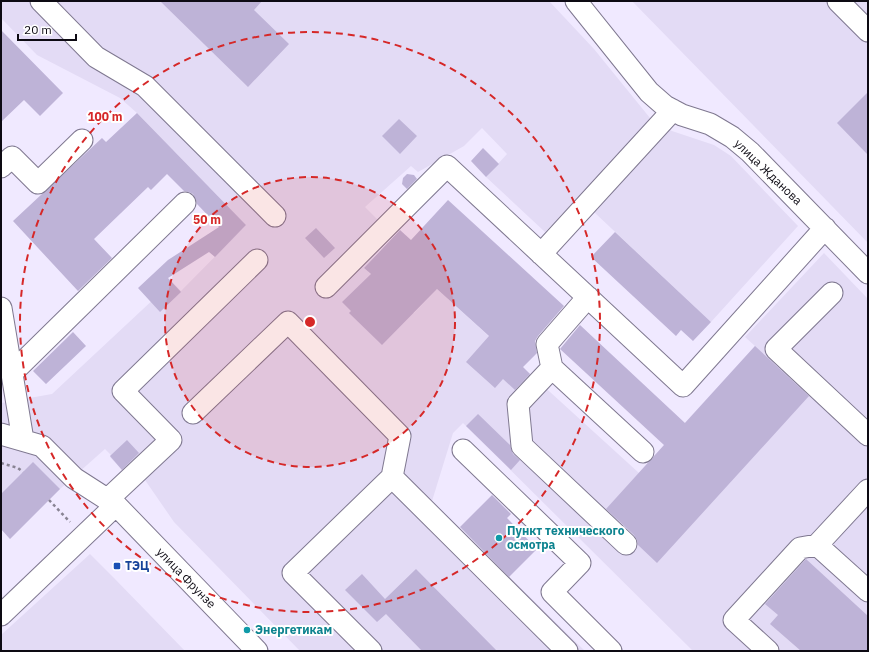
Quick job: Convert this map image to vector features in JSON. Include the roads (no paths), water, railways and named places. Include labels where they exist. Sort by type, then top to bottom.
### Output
[{"type":"street","points":[[40,1],[96,57],[145,86],[275,216]]},
{"type":"street","name":"улица Жданова","points":[[576,1],[649,92],[665,106],[682,115],[710,124],[732,137],[750,152],[868,272]]},
{"type":"street","points":[[838,1],[868,31]]},
{"type":"street","points":[[541,254],[673,110]]},
{"type":"street","points":[[1,167],[12,157],[38,183],[82,140]]},
{"type":"street","points":[[326,287],[447,166],[683,386],[825,228]]},
{"type":"street","points":[[12,373],[185,203]]},
{"type":"street","points":[[1,615],[171,440],[123,391],[256,260]]},
{"type":"street","points":[[832,293],[776,349],[868,435]]},
{"type":"street","points":[[588,297],[547,344],[552,368],[643,452]]},
{"type":"street","points":[[1,308],[23,440]]},
{"type":"street","points":[[193,413],[288,322],[400,436],[392,477],[293,573],[371,651]]},
{"type":"street","points":[[552,368],[518,404],[522,446],[626,544]]},
{"type":"street","name":"улица Фрунзе","points":[[1,434],[42,446],[74,478],[111,502],[256,651]]},
{"type":"street","points":[[463,450],[580,563],[552,592],[612,651]]},
{"type":"street","points":[[392,477],[567,651]]},
{"type":"street","points":[[768,651],[734,620],[800,548],[817,546],[868,490]]},
{"type":"street","points":[[817,546],[868,591]]},
{"type":"place","name":"Пункт технического осмотра","points":[[499,538]]},
{"type":"place","name":"ТЭЦ","points":[[117,566]]},
{"type":"place","name":"Энергетикам","points":[[247,630]]}]
